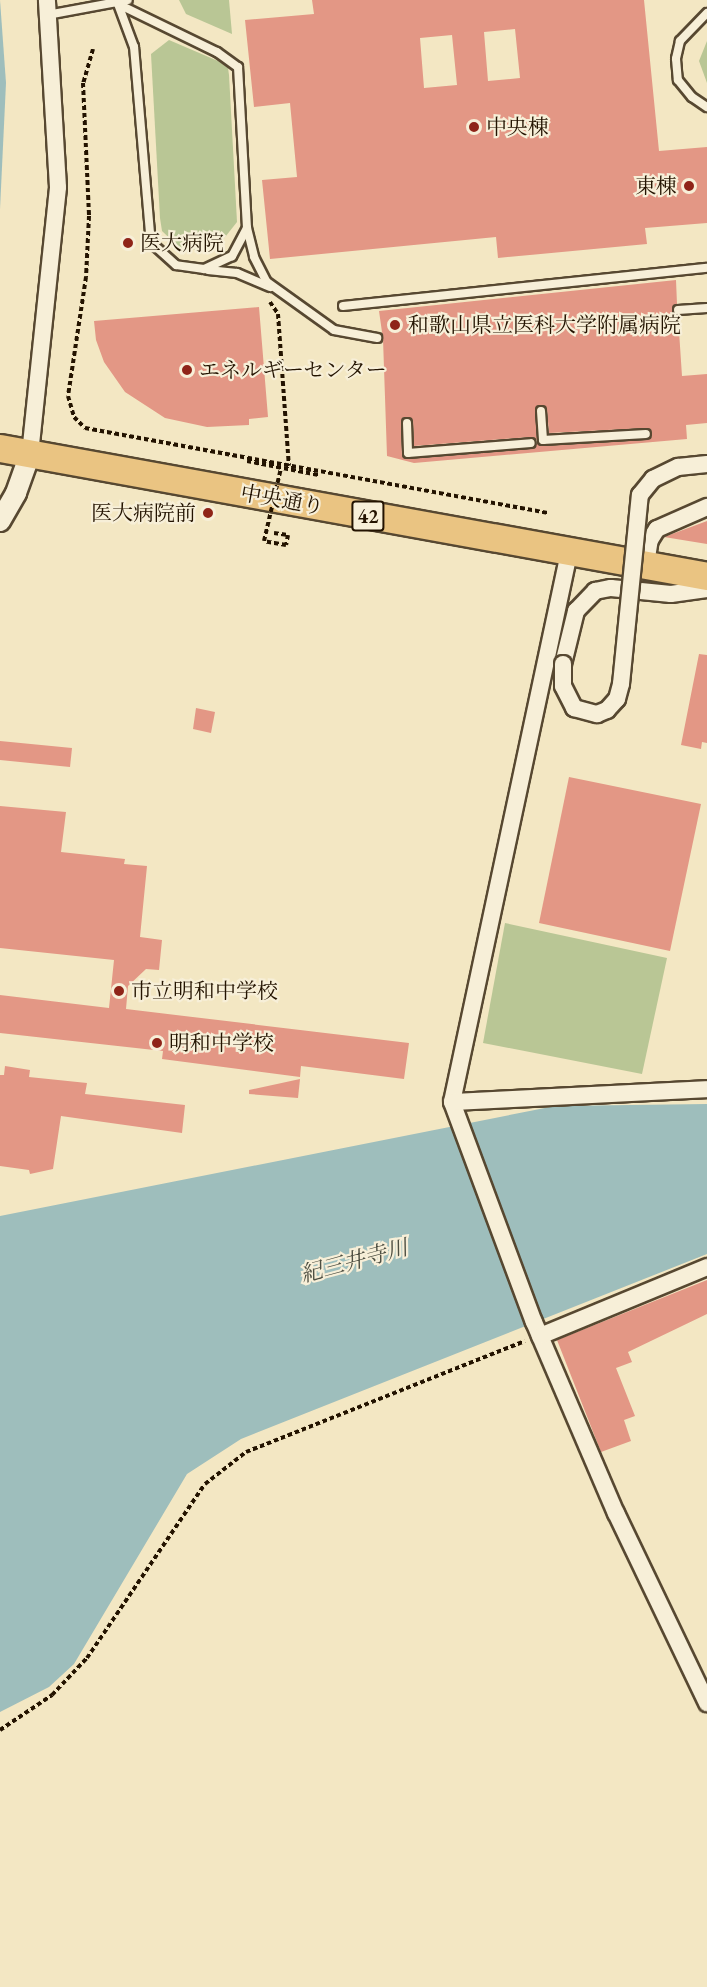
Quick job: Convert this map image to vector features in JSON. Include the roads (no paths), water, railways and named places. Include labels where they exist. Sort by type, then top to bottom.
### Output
[{"type":"highway","name":"中央通り","points":[[1,448],[569,553],[646,564],[707,576]]},
{"type":"street","points":[[0,521],[23,478],[30,454],[58,187],[47,7]]},
{"type":"street","points":[[707,464],[678,467],[653,478],[640,495],[621,684],[617,699],[607,710],[597,714],[574,708],[563,686],[563,664],[576,612],[595,591],[611,588],[671,594],[707,589]]},
{"type":"street","points":[[646,564],[650,540],[657,529],[707,507]]},
{"type":"street","points":[[569,553],[455,1109],[537,1329],[616,1513],[707,1703]]},
{"type":"street","points":[[455,1109],[707,1089]]},
{"type":"street","points":[[537,1329],[707,1267]]},
{"type":"lane","points":[[47,7],[118,4],[128,0]]},
{"type":"lane","points":[[118,4],[217,52],[238,67],[247,228],[254,257],[267,282],[334,330],[377,339],[333,332],[265,284],[237,273],[190,269],[170,261],[155,246],[150,232],[135,46],[118,4]]},
{"type":"lane","points":[[707,13],[680,41],[676,59],[678,80],[692,97],[707,107]]},
{"type":"lane","points":[[204,269],[232,256],[247,228]]},
{"type":"lane","points":[[343,306],[707,268]]},
{"type":"lane","points":[[678,310],[707,308]]},
{"type":"lane","points":[[541,411],[543,440],[646,434]]},
{"type":"lane","points":[[407,423],[408,453],[531,443]]},
{"type":"water","points":[[0,0],[6,83],[0,209]]},
{"type":"water","name":"紀三井寺川","points":[[707,1104],[707,1254],[241,1439],[187,1474],[74,1664],[49,1687],[0,1712],[0,1216],[555,1106]]},
{"type":"place","name":"中央棟","points":[[474,127]]},
{"type":"place","name":"東棟","points":[[689,186]]},
{"type":"place","name":"医大病院","points":[[128,243]]},
{"type":"place","name":"和歌山県立医科大学附属病院","points":[[395,325]]},
{"type":"place","name":"エネルギーセンター","points":[[187,370]]},
{"type":"place","name":"医大病院前","points":[[208,513]]},
{"type":"place","name":"市立明和中学校","points":[[119,991]]},
{"type":"place","name":"明和中学校","points":[[157,1043]]}]
